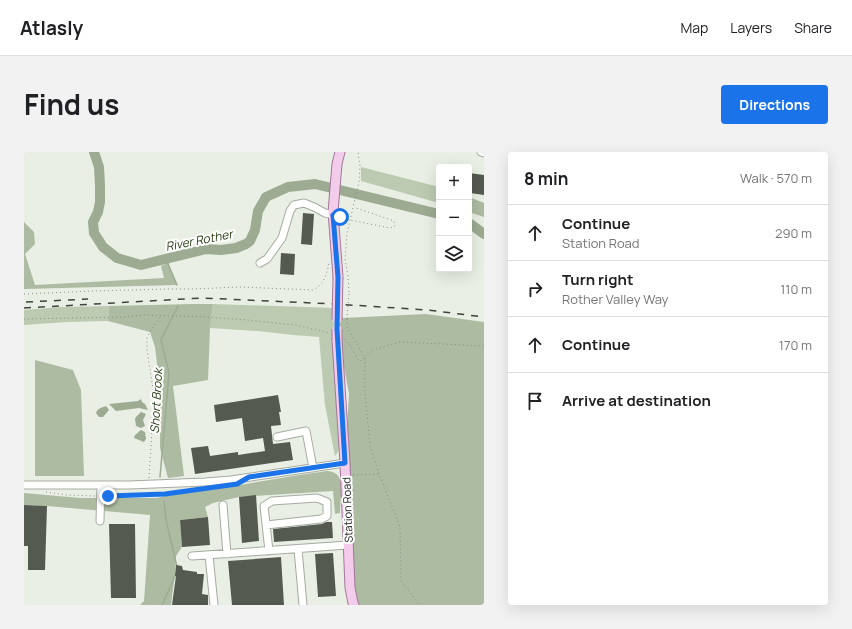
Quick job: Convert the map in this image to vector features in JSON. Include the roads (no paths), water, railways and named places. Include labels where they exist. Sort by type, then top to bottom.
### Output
[{"type":"main road","name":"Station Road","points":[[340,152],[333,215],[338,277],[338,332],[350,588],[354,605]]},
{"type":"street","points":[[260,263],[267,259],[282,238],[290,211],[294,205],[304,203],[325,213],[333,215]]},
{"type":"street","points":[[277,437],[306,431],[313,468]]},
{"type":"street","points":[[24,485],[101,485],[218,481],[345,463]]},
{"type":"street","points":[[100,521],[101,485]]},
{"type":"street","points":[[266,525],[321,519],[327,516],[327,502],[317,498],[272,501],[264,506],[266,525],[269,551]]},
{"type":"street","points":[[223,505],[227,554]]},
{"type":"street","points":[[192,556],[348,545]]},
{"type":"street","points":[[298,549],[303,605]]},
{"type":"street","points":[[209,555],[214,605]]},
{"type":"waterway","name":"River Rother","points":[[94,152],[99,167],[100,186],[100,202],[98,212],[93,222],[94,233],[103,247],[117,258],[141,265],[206,249],[221,250],[236,248],[246,244],[250,241],[255,230],[258,211],[266,197],[288,187],[315,184],[436,213]]},
{"type":"waterway","name":"River Rother","points":[[472,225],[484,234]]},
{"type":"waterway","name":"Short Brook","points":[[166,259],[177,285]]},
{"type":"waterway","name":"Short Brook","points":[[160,477],[169,373],[161,340],[178,306]]},
{"type":"waterway","name":"Short Brook","points":[[164,501],[166,520],[177,567]]},
{"type":"waterway","name":"Short Brook","points":[[162,605],[176,574]]},
{"type":"railway","points":[[24,308],[202,298],[428,310],[484,317]]},
{"type":"railway","points":[[26,302],[88,299]]}]
